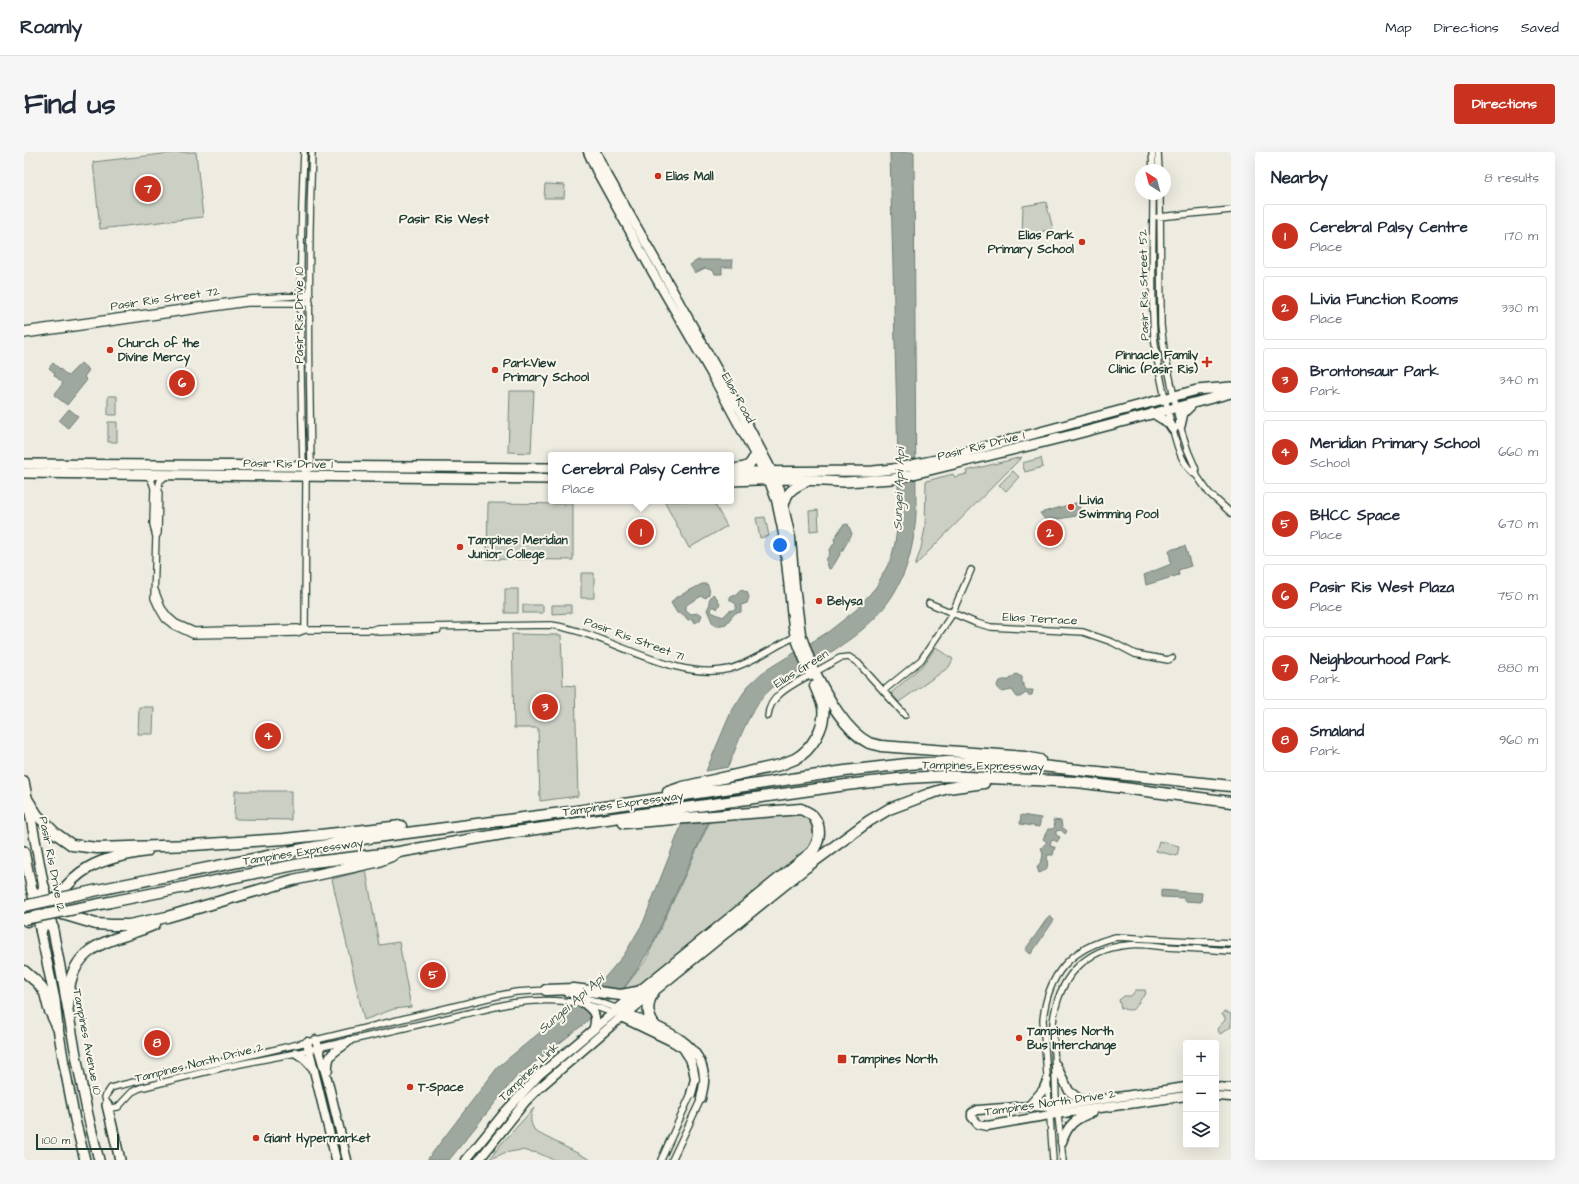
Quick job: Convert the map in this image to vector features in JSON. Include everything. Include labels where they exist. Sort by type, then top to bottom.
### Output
[{"type":"highway","points":[[811,670],[826,695],[846,723],[858,735],[869,742],[881,746],[1025,757],[1139,776]]},
{"type":"highway","points":[[641,801],[683,787],[780,764],[795,759],[812,743],[823,718],[822,706],[811,670]]},
{"type":"highway","name":"Tampines Expressway","points":[[24,906],[107,888],[346,841],[506,820],[845,771],[907,764],[948,762],[1022,764],[1231,786]]},
{"type":"highway","name":"Tampines Expressway","points":[[24,919],[305,863],[399,852],[538,829],[846,785],[945,776],[1077,782],[1231,803]]},
{"type":"highway","points":[[618,1011],[656,989],[806,868],[869,821],[889,809],[929,794],[948,788],[984,783],[992,779]]},
{"type":"highway","points":[[27,799],[37,815],[45,824],[72,845],[97,848],[192,845],[284,839],[410,825],[506,820]]},
{"type":"highway","points":[[538,829],[801,809],[812,815],[820,829],[817,844],[812,852],[618,1011]]},
{"type":"highway","points":[[41,931],[47,915],[77,876],[88,868],[123,855],[192,845]]},
{"type":"highway","points":[[47,915],[112,926],[129,924],[167,917],[293,880],[383,860],[392,857],[399,852]]},
{"type":"highway","points":[[24,923],[39,906],[44,887]]},
{"type":"highway","points":[[32,890],[39,906],[47,915],[53,928]]},
{"type":"highway","points":[[24,902],[39,906]]},
{"type":"highway","points":[[68,1008],[70,983],[80,960],[88,952],[97,945],[149,927],[167,917]]},
{"type":"highway","points":[[24,972],[38,983],[45,993],[49,1009],[58,1028]]},
{"type":"highway","points":[[546,990],[560,989],[582,993],[621,995],[640,992]]},
{"type":"highway","points":[[655,1026],[649,1013],[650,998],[656,989]]},
{"type":"main road","name":"Pasir Ris Drive 1","points":[[734,481],[771,476],[893,469],[1197,390],[1231,387]]},
{"type":"main road","name":"Pasir Ris Drive 1","points":[[734,472],[807,481],[844,482],[893,479],[1231,393]]},
{"type":"main road","points":[[1153,413],[1177,428],[1183,413],[1192,404]]},
{"type":"main road","points":[[734,468],[744,468],[748,466],[752,462],[755,454]]},
{"type":"main road","name":"Pasir Ris Drive 1","points":[[27,467],[94,465],[307,465],[548,468]]},
{"type":"main road","points":[[24,478],[27,467]]},
{"type":"main road","name":"Pasir Ris Drive 1","points":[[27,467],[146,475],[168,474],[548,479]]},
{"type":"main road","points":[[784,506],[786,496],[807,481]]},
{"type":"main road","name":"Pasir Ris Drive 12","points":[[24,781],[44,887],[47,915]]},
{"type":"main road","name":"Pasir Ris Drive 12","points":[[24,851],[32,890]]},
{"type":"main road","name":"Pasir Ris Drive 12","points":[[39,906],[41,931]]},
{"type":"main road","name":"Tampines Avenue 10","points":[[53,928],[77,1064],[99,1160]]},
{"type":"main road","name":"Tampines Avenue 10","points":[[41,931],[55,1000],[58,1028],[75,1120],[85,1160]]},
{"type":"main road","points":[[107,1105],[120,1160]]},
{"type":"street","name":"Pasir Ris Drive 10","points":[[304,152],[301,336],[307,465]]},
{"type":"street","name":"Pasir Ris Drive 10","points":[[305,630],[306,476],[310,336],[310,216],[312,152]]},
{"type":"street","name":"Elias Road","points":[[588,152],[600,177],[755,454],[780,489],[791,538],[799,639]]},
{"type":"street","name":"Elias Road","points":[[596,152],[731,394],[771,476],[784,534],[799,639],[811,670]]},
{"type":"street","points":[[1152,152],[1153,164]]},
{"type":"street","points":[[1158,152],[1159,164]]},
{"type":"street","name":"Pasir Ris Street 52","points":[[1153,200],[1154,337],[1170,398]]},
{"type":"street","name":"Pasir Ris Street 52","points":[[1160,200],[1161,325],[1170,398]]},
{"type":"street","points":[[1153,217],[1161,218],[1231,210]]},
{"type":"street","name":"Pasir Ris Street 72","points":[[24,330],[249,299],[310,295]]},
{"type":"street","name":"Pasir Ris Street 72","points":[[24,335],[247,303],[310,303]]},
{"type":"street","points":[[301,336],[310,336]]},
{"type":"street","points":[[1170,398],[1172,409]]},
{"type":"street","points":[[1170,398],[1177,428],[1197,476],[1209,493],[1231,513]]},
{"type":"street","name":"Pasir Ris Street 71","points":[[156,537],[158,533],[159,485],[160,481],[168,474]]},
{"type":"street","name":"Pasir Ris Street 71","points":[[146,475],[151,479],[153,484],[153,524],[156,537],[154,598],[165,619],[174,626],[193,635],[297,633],[305,630],[371,630],[378,628],[517,624],[524,626],[551,625],[567,627],[585,632],[670,665],[689,670],[701,671],[731,669],[799,639]]},
{"type":"street","points":[[883,691],[921,660],[952,614],[971,570]]},
{"type":"street","name":"Elias Terrace","points":[[929,603],[952,614],[991,627],[1083,632],[1112,642],[1134,654],[1168,660],[1172,658]]},
{"type":"street","name":"Elias Green","points":[[768,716],[768,709],[775,699],[811,670],[840,658],[848,657],[858,663],[905,716]]},
{"type":"street","points":[[1063,1160],[1062,1142],[1053,1111],[1047,1081],[1043,1020],[1044,1007],[1049,992],[1064,965],[1086,947],[1102,940],[1116,937],[1231,943]]},
{"type":"street","points":[[1053,1160],[1053,1111],[1056,1065],[1054,1039],[1055,1011],[1060,992],[1073,971],[1081,962],[1093,955],[1106,949],[1128,944],[1231,951]]},
{"type":"street","name":"Tampines North Drive 2","points":[[308,1046],[296,1053],[225,1067],[140,1088],[132,1092],[118,1107],[111,1108],[107,1105],[105,1097],[111,1088],[117,1086],[308,1046],[318,1044],[496,996],[516,992],[546,990]]},
{"type":"street","name":"Tampines North Drive 2","points":[[582,993],[618,1011],[683,1048],[690,1059],[695,1079],[691,1094]]},
{"type":"street","name":"Tampines North Drive 2","points":[[318,1044],[349,1041],[512,1003],[539,1000],[572,1002],[604,1010],[618,1011],[655,1026],[674,1035],[686,1043],[693,1049],[700,1061],[704,1077],[701,1099]]},
{"type":"street","points":[[586,1005],[591,1009],[595,1016],[593,1030]]},
{"type":"street","name":"Tampines Link","points":[[466,1160],[519,1096],[539,1076],[593,1030],[618,1011]]},
{"type":"street","name":"Tampines Link","points":[[479,1160],[539,1088],[618,1011]]},
{"type":"street","points":[[1045,1050],[1050,1048],[1054,1039]]},
{"type":"street","points":[[328,1082],[327,1063],[330,1055],[349,1041]]},
{"type":"street","points":[[318,1044],[347,1160]]},
{"type":"street","points":[[308,1046],[336,1160]]},
{"type":"street","points":[[296,1053],[305,1059],[314,1070]]},
{"type":"street","points":[[1056,1065],[1064,1085],[1083,1102]]},
{"type":"street","points":[[1029,1106],[1043,1090],[1047,1081]]},
{"type":"street","points":[[1219,1087],[1231,1088]]},
{"type":"street","points":[[519,1096],[531,1088],[539,1088]]},
{"type":"street","name":"Tampines North Drive 2","points":[[1183,1088],[1083,1102],[1053,1111],[987,1126],[978,1124],[972,1117],[972,1113],[978,1110],[1029,1106],[1053,1111],[1101,1108],[1183,1096]]},
{"type":"street","points":[[661,1160],[691,1094]]},
{"type":"street","points":[[1219,1096],[1231,1098]]},
{"type":"street","points":[[672,1160],[701,1099]]},
{"type":"street","points":[[1062,1142],[1066,1130],[1078,1118],[1101,1108]]},
{"type":"shaded area","points":[[180,152],[196,152],[203,217],[100,229],[93,162]]},
{"type":"shaded area","points":[[545,184],[565,185],[564,198],[544,198]]},
{"type":"shaded area","points":[[1046,202],[1053,229],[1022,236],[1023,206]]},
{"type":"shaded area","points":[[510,391],[534,391],[531,453],[508,452]]},
{"type":"shaded area","points":[[108,396],[117,396],[117,415],[108,415]]},
{"type":"shaded area","points":[[108,422],[117,422],[117,442],[108,442]]},
{"type":"shaded area","points":[[1022,457],[915,566],[921,548],[925,528],[926,481],[953,474],[955,477],[967,474],[966,471]]},
{"type":"shaded area","points":[[1041,458],[1043,467],[1025,472],[1022,463]]},
{"type":"shaded area","points":[[1013,471],[1019,477],[1006,491],[999,485]]},
{"type":"shaded area","points":[[488,503],[573,504],[573,560],[487,559]]},
{"type":"shaded area","points":[[666,504],[715,504],[727,526],[689,548]]},
{"type":"shaded area","points":[[818,510],[819,530],[810,531],[809,511]]},
{"type":"shaded area","points":[[765,517],[769,536],[760,538],[756,518]]},
{"type":"shaded area","points":[[581,573],[594,573],[594,598],[581,598]]},
{"type":"shaded area","points":[[505,589],[518,589],[518,613],[505,613]]},
{"type":"shaded area","points":[[523,605],[543,605],[543,613],[523,613]]},
{"type":"shaded area","points":[[552,605],[571,605],[571,613],[552,614]]},
{"type":"shaded area","points":[[512,634],[561,635],[563,685],[575,686],[578,796],[540,801],[538,728],[514,728]]},
{"type":"shaded area","points":[[936,647],[953,659],[949,667],[899,702],[891,693],[925,663]]},
{"type":"shaded area","points":[[139,707],[154,707],[153,734],[138,734]]},
{"type":"shaded area","points":[[235,791],[291,791],[291,820],[234,819]]},
{"type":"shaded area","points":[[799,813],[808,819],[812,828],[813,833],[811,843],[808,848],[632,990],[622,991],[646,960],[711,819]]},
{"type":"shaded area","points":[[1159,841],[1179,846],[1177,856],[1156,851]]},
{"type":"shaded area","points":[[366,870],[379,945],[399,942],[411,1007],[394,1009],[364,1020],[332,879]]},
{"type":"shaded area","points":[[1136,990],[1145,990],[1146,994],[1142,997],[1136,1007],[1131,1010],[1121,1008],[1119,1000],[1124,996],[1131,996]]},
{"type":"shaded area","points":[[1224,1011],[1231,1014],[1231,1027],[1220,1034],[1217,1029],[1225,1020],[1225,1017],[1222,1015]]},
{"type":"shaded area","points":[[534,1108],[531,1114],[531,1120],[532,1126],[536,1132],[591,1160],[554,1160],[538,1153],[521,1150],[504,1153],[489,1160],[502,1143]]},
{"type":"water","name":"Sungei Api Api","points":[[890,152],[914,152],[916,514],[912,548],[903,576],[890,599],[874,619],[854,636],[831,652],[778,683],[768,692],[760,701],[747,721],[728,767],[706,771],[731,712],[748,686],[763,672],[828,632],[856,610],[876,587],[891,559],[898,522],[898,459]]},
{"type":"water","points":[[698,260],[733,260],[732,267],[722,267],[722,274],[715,274],[714,271],[705,268],[695,273],[690,265]]},
{"type":"water","points":[[53,363],[68,376],[81,363],[89,370],[84,377],[87,380],[67,405],[54,395],[63,383],[49,368]]},
{"type":"water","points":[[69,409],[78,416],[68,428],[59,421]]},
{"type":"water","name":"Livia Swimming Pool","points":[[1083,501],[1076,516],[1046,521],[1040,513]]},
{"type":"water","points":[[848,524],[852,534],[832,568],[829,569],[826,560],[830,553],[829,551],[835,542],[834,539],[843,525]]},
{"type":"water","points":[[1185,546],[1191,566],[1178,570],[1179,575],[1146,585],[1144,575],[1171,564],[1169,550]]},
{"type":"water","points":[[702,584],[707,584],[708,586],[710,591],[708,596],[706,598],[702,596],[686,606],[686,610],[691,614],[699,613],[702,615],[700,620],[695,623],[693,619],[688,620],[683,614],[677,613],[671,603],[675,598]]},
{"type":"water","points":[[741,590],[747,592],[749,597],[747,603],[741,605],[741,612],[735,613],[726,624],[717,626],[713,624],[707,610],[710,604],[709,600],[713,594],[720,604],[717,609],[712,607],[711,612],[723,617],[729,611],[736,609],[736,604],[730,600],[730,597],[736,595]]},
{"type":"water","points":[[1016,674],[1022,677],[1022,682],[1026,690],[1033,690],[1032,695],[1028,695],[1026,693],[1020,697],[1017,697],[1012,690],[1002,692],[999,690],[997,685],[999,682],[1002,680],[1009,680]]},
{"type":"water","points":[[1021,815],[1041,818],[1039,827],[1020,824]]},
{"type":"water","points":[[710,819],[651,947],[626,985],[584,1024],[515,1078],[449,1160],[427,1160],[498,1067],[601,982],[624,955],[643,923],[683,821]]},
{"type":"water","points":[[1053,820],[1061,821],[1062,827],[1067,831],[1065,834],[1061,830],[1056,831],[1056,835],[1060,837],[1057,842],[1054,840],[1051,841],[1050,844],[1052,847],[1055,847],[1053,855],[1048,855],[1048,865],[1046,869],[1039,873],[1037,867],[1042,858],[1043,853],[1041,848],[1047,842],[1043,839],[1048,829],[1055,827]]},
{"type":"water","points":[[1161,890],[1202,893],[1201,902],[1184,901],[1184,898],[1161,897]]},
{"type":"water","points":[[1049,916],[1054,920],[1031,954],[1025,950]]},
{"type":"place","name":"Elias Mall","points":[[658,176]]},
{"type":"place","name":"Neighbourhood Park","points":[[148,189]]},
{"type":"place","name":"Elias Park Primary School","points":[[1082,242]]},
{"type":"place","name":"Church of the Divine Mercy","points":[[110,350]]},
{"type":"place","name":"Pinnacle Family Clinic (Pasir Ris)","points":[[1207,362]]},
{"type":"place","name":"ParkView Primary School","points":[[495,370]]},
{"type":"place","name":"Pasir Ris West Plaza","points":[[182,383]]},
{"type":"place","name":"Livia Swimming Pool","points":[[1071,507]]},
{"type":"place","name":"Cerebral Palsy Centre","points":[[641,532]]},
{"type":"place","name":"Livia Function Rooms","points":[[1050,533]]},
{"type":"place","name":"Tampines Meridian Junior College","points":[[460,547]]},
{"type":"place","name":"Belysa","points":[[819,601]]},
{"type":"place","name":"Brontonsaur Park","points":[[545,707]]},
{"type":"place","name":"Meridian Primary School","points":[[268,736]]},
{"type":"place","name":"BHCC Space","points":[[433,975]]},
{"type":"place","name":"Tampines North Bus Interchange","points":[[1019,1038]]},
{"type":"place","name":"Småland","points":[[157,1043]]},
{"type":"place","name":"Tampines North","points":[[842,1059]]},
{"type":"place","name":"T-Space","points":[[410,1087]]},
{"type":"place","name":"Giant Hypermarket","points":[[256,1138]]},
{"type":"district","name":"Pasir Ris West","points":[[444,219]]}]
